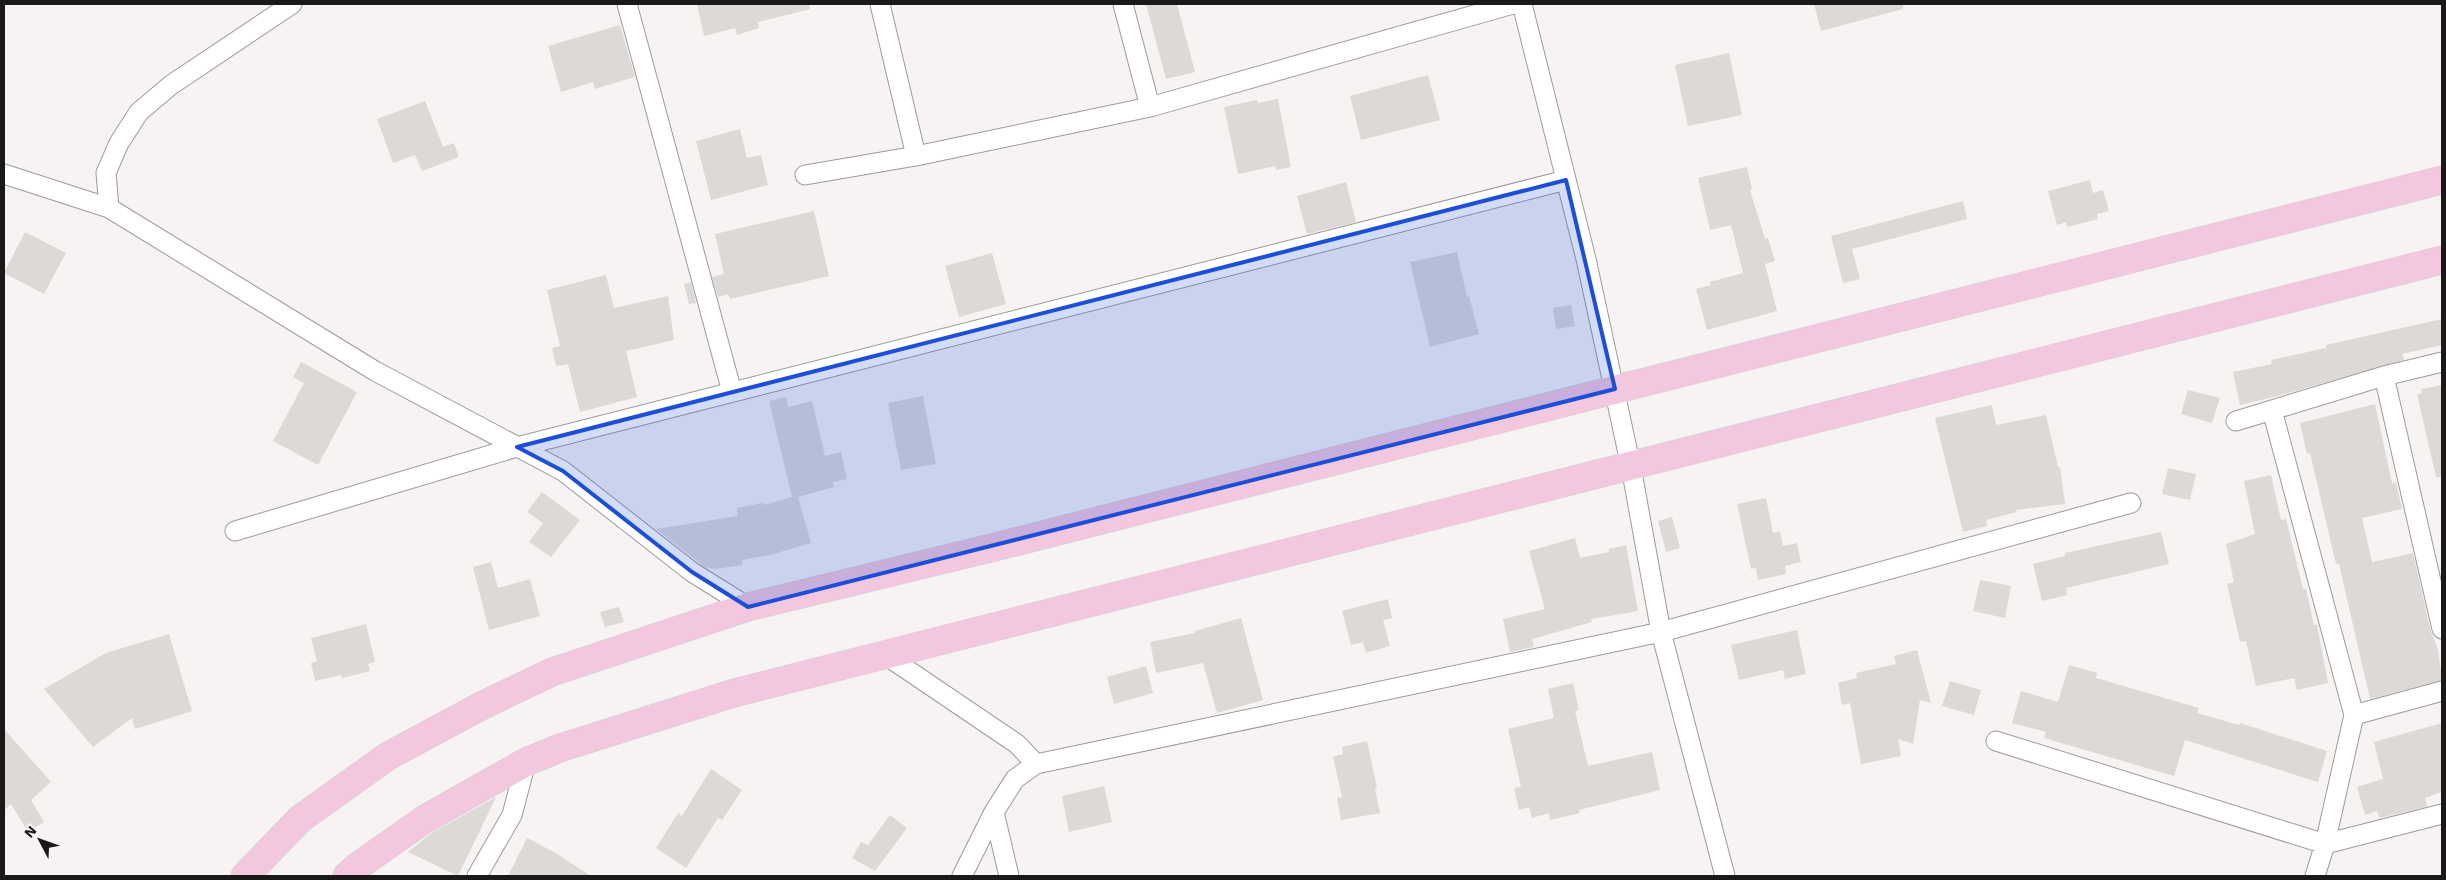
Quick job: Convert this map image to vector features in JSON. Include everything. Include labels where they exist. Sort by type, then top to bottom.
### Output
[{"type":"highway","points":[[245,876],[300,819],[388,756],[483,704],[552,672],[748,608],[995,548],[2442,180]]},
{"type":"highway","points":[[347,876],[358,866],[425,819],[526,762],[560,748],[734,693],[2442,260]]},
{"type":"street","points":[[109,208],[106,173],[119,143],[140,112],[171,85],[292,4]]},
{"type":"street","points":[[627,4],[732,392]]},
{"type":"street","points":[[880,4],[916,156]]},
{"type":"street","points":[[1123,4],[1150,107]]},
{"type":"street","points":[[805,174],[916,156],[1150,107],[1513,4]]},
{"type":"street","points":[[1522,4],[1615,389],[1661,632],[1724,876]]},
{"type":"street","points":[[4,174],[109,208],[375,371],[563,471],[692,572],[748,608]]},
{"type":"street","points":[[235,531],[517,447],[1566,180]]},
{"type":"street","points":[[2236,420],[2384,376],[2442,362]]},
{"type":"street","points":[[2384,376],[2442,629]]},
{"type":"street","points":[[2272,410],[2354,715],[2325,844],[2315,876]]},
{"type":"street","points":[[962,876],[994,812],[1015,779],[1036,764],[1661,632],[2131,503]]},
{"type":"street","points":[[884,654],[1017,744],[1036,764]]},
{"type":"street","points":[[2354,715],[2442,691]]},
{"type":"street","points":[[1996,741],[2325,844],[2442,814]]},
{"type":"street","points":[[477,876],[512,815],[526,762]]},
{"type":"street","points":[[994,812],[1009,876]]},
{"type":"highlighted area","points":[[1566,180],[1615,389],[748,607],[692,572],[563,471],[517,447]]},
{"type":"building","points":[[697,4],[809,4],[810,9],[758,22],[759,28],[737,35],[735,28],[704,36]]},
{"type":"building","points":[[1146,4],[1177,4],[1195,72],[1166,79]]},
{"type":"building","points":[[1814,4],[1903,4],[1903,9],[1821,31]]},
{"type":"building","points":[[620,25],[635,77],[595,89],[593,82],[561,92],[548,46]]},
{"type":"building","points":[[1729,53],[1742,115],[1688,126],[1675,65]]},
{"type":"building","points":[[1428,75],[1440,120],[1361,140],[1350,96]]},
{"type":"building","points":[[1278,99],[1291,167],[1276,170],[1275,166],[1238,174],[1224,107],[1257,100],[1258,103]]},
{"type":"building","points":[[425,101],[443,147],[454,143],[459,157],[422,171],[415,155],[393,163],[377,119]]},
{"type":"building","points":[[740,129],[747,158],[761,155],[768,185],[711,200],[696,141]]},
{"type":"building","points":[[1747,167],[1752,189],[1750,190],[1765,239],[1768,238],[1775,261],[1765,264],[1777,311],[1707,330],[1696,289],[1711,285],[1710,282],[1743,273],[1731,225],[1710,230],[1698,178]]},
{"type":"building","points":[[2090,180],[2093,193],[2103,190],[2109,211],[2097,214],[2098,219],[2067,227],[2066,222],[2057,225],[2048,191]]},
{"type":"building","points":[[1346,182],[1356,222],[1307,234],[1297,196]]},
{"type":"building","points":[[1963,201],[1967,219],[1852,249],[1860,279],[1843,283],[1831,236]]},
{"type":"building","points":[[814,211],[829,276],[730,299],[728,294],[718,297],[712,277],[724,274],[715,234]]},
{"type":"building","points":[[25,232],[66,253],[44,294],[4,273]]},
{"type":"building","points":[[1457,252],[1467,297],[1469,296],[1479,334],[1430,347],[1410,262]]},
{"type":"building","points":[[992,253],[1006,304],[959,317],[945,266]]},
{"type":"building","points":[[606,275],[614,308],[668,296],[674,340],[626,351],[637,397],[580,412],[568,364],[556,366],[552,348],[560,346],[547,290]]},
{"type":"building","points":[[691,282],[696,303],[689,304],[684,284]]},
{"type":"building","points":[[1571,305],[1575,326],[1556,329],[1553,308]]},
{"type":"building","points":[[2442,319],[2442,345],[2402,354],[2404,360],[2240,405],[2233,372],[2272,364],[2271,360],[2326,348],[2326,345]]},
{"type":"building","points":[[301,362],[357,392],[318,465],[273,441],[304,383],[293,377]]},
{"type":"building","points":[[2442,385],[2442,477],[2436,477],[2417,394],[2422,393],[2421,389]]},
{"type":"building","points":[[2188,390],[2220,398],[2212,423],[2181,414]]},
{"type":"building","points":[[923,396],[936,464],[901,470],[888,403]]},
{"type":"building","points":[[786,397],[788,407],[812,401],[825,456],[841,452],[847,479],[833,482],[834,487],[798,497],[811,543],[770,555],[742,560],[742,565],[715,569],[705,567],[656,529],[738,516],[737,508],[763,503],[764,505],[792,497],[769,401]]},
{"type":"building","points":[[2375,404],[2392,483],[2396,482],[2402,509],[2362,518],[2372,562],[2413,553],[2431,632],[2438,649],[2442,680],[2370,699],[2339,564],[2336,564],[2310,453],[2307,454],[2300,423]]},
{"type":"building","points":[[1992,405],[1996,425],[2046,415],[2058,467],[2060,467],[2065,504],[2016,510],[2017,512],[1986,520],[1987,526],[1963,532],[1935,418]]},
{"type":"building","points":[[2168,468],[2196,474],[2190,500],[2162,494]]},
{"type":"building","points":[[2271,475],[2281,520],[2286,519],[2303,589],[2306,589],[2314,625],[2317,625],[2328,683],[2297,690],[2294,678],[2256,686],[2246,641],[2240,642],[2227,584],[2234,582],[2226,544],[2255,534],[2244,481]]},
{"type":"building","points":[[542,492],[580,520],[551,557],[529,542],[543,523],[527,512]]},
{"type":"building","points":[[1766,498],[1773,533],[1780,531],[1783,546],[1797,543],[1801,562],[1785,566],[1786,574],[1758,580],[1756,568],[1751,569],[1737,504]]},
{"type":"building","points":[[1672,517],[1680,548],[1666,552],[1658,521]]},
{"type":"building","points":[[2161,532],[2169,564],[2066,588],[2067,595],[2042,601],[2033,564],[2065,556],[2065,553]]},
{"type":"building","points":[[1575,538],[1580,558],[1609,552],[1609,549],[1626,545],[1638,611],[1591,619],[1592,622],[1532,639],[1534,647],[1510,652],[1503,619],[1545,609],[1529,551]]},
{"type":"building","points":[[491,562],[498,588],[530,579],[540,616],[489,630],[473,567]]},
{"type":"building","points":[[1980,580],[2011,586],[2005,618],[1973,611]]},
{"type":"building","points":[[1388,599],[1392,618],[1383,620],[1390,646],[1366,653],[1363,642],[1351,645],[1342,611]]},
{"type":"building","points":[[619,607],[624,622],[605,627],[600,612]]},
{"type":"building","points":[[1241,618],[1263,700],[1217,713],[1203,663],[1156,673],[1150,642],[1195,633],[1195,631]]},
{"type":"building","points":[[366,624],[375,662],[368,664],[370,671],[342,678],[341,675],[315,681],[311,663],[317,661],[311,638]]},
{"type":"building","points":[[1797,630],[1806,674],[1785,679],[1783,670],[1739,680],[1731,645]]},
{"type":"building","points":[[169,634],[192,711],[135,729],[132,718],[93,747],[44,689],[106,653]]},
{"type":"building","points":[[1917,650],[1931,703],[1920,700],[1913,744],[1898,739],[1901,756],[1861,764],[1850,703],[1842,705],[1838,683],[1857,678],[1856,673],[1896,664],[1894,656]]},
{"type":"building","points":[[2069,665],[2097,673],[2096,678],[2199,708],[2197,713],[2239,725],[2240,723],[2327,751],[2318,782],[2185,740],[2174,776],[2044,738],[2046,732],[2012,723],[2021,691],[2058,702]]},
{"type":"building","points":[[1146,666],[1153,693],[1114,704],[1107,677]]},
{"type":"building","points":[[1950,681],[1981,690],[1974,715],[1942,706]]},
{"type":"building","points":[[1573,683],[1579,710],[1575,711],[1588,766],[1652,752],[1660,790],[1579,810],[1580,813],[1550,820],[1549,813],[1532,818],[1529,807],[1519,810],[1514,788],[1521,787],[1508,729],[1554,718],[1548,689]]},
{"type":"building","points":[[2442,723],[2442,792],[2425,798],[2427,806],[2425,807],[2380,818],[2377,811],[2365,815],[2357,787],[2383,779],[2374,742]]},
{"type":"building","points":[[4,729],[51,782],[31,800],[44,822],[28,832],[11,804],[4,810]]},
{"type":"building","points":[[1367,741],[1380,813],[1341,820],[1337,798],[1342,797],[1333,757],[1343,754],[1342,747]]},
{"type":"building","points":[[711,769],[742,790],[722,820],[718,818],[686,868],[656,848],[678,813],[682,816]]},
{"type":"building","points":[[1104,786],[1112,822],[1069,832],[1062,796]]},
{"type":"building","points":[[496,797],[458,876],[408,852],[433,832]]},
{"type":"building","points":[[890,815],[907,828],[875,871],[852,858],[861,842],[868,845]]},
{"type":"building","points":[[527,838],[554,852],[591,876],[508,876]]}]
